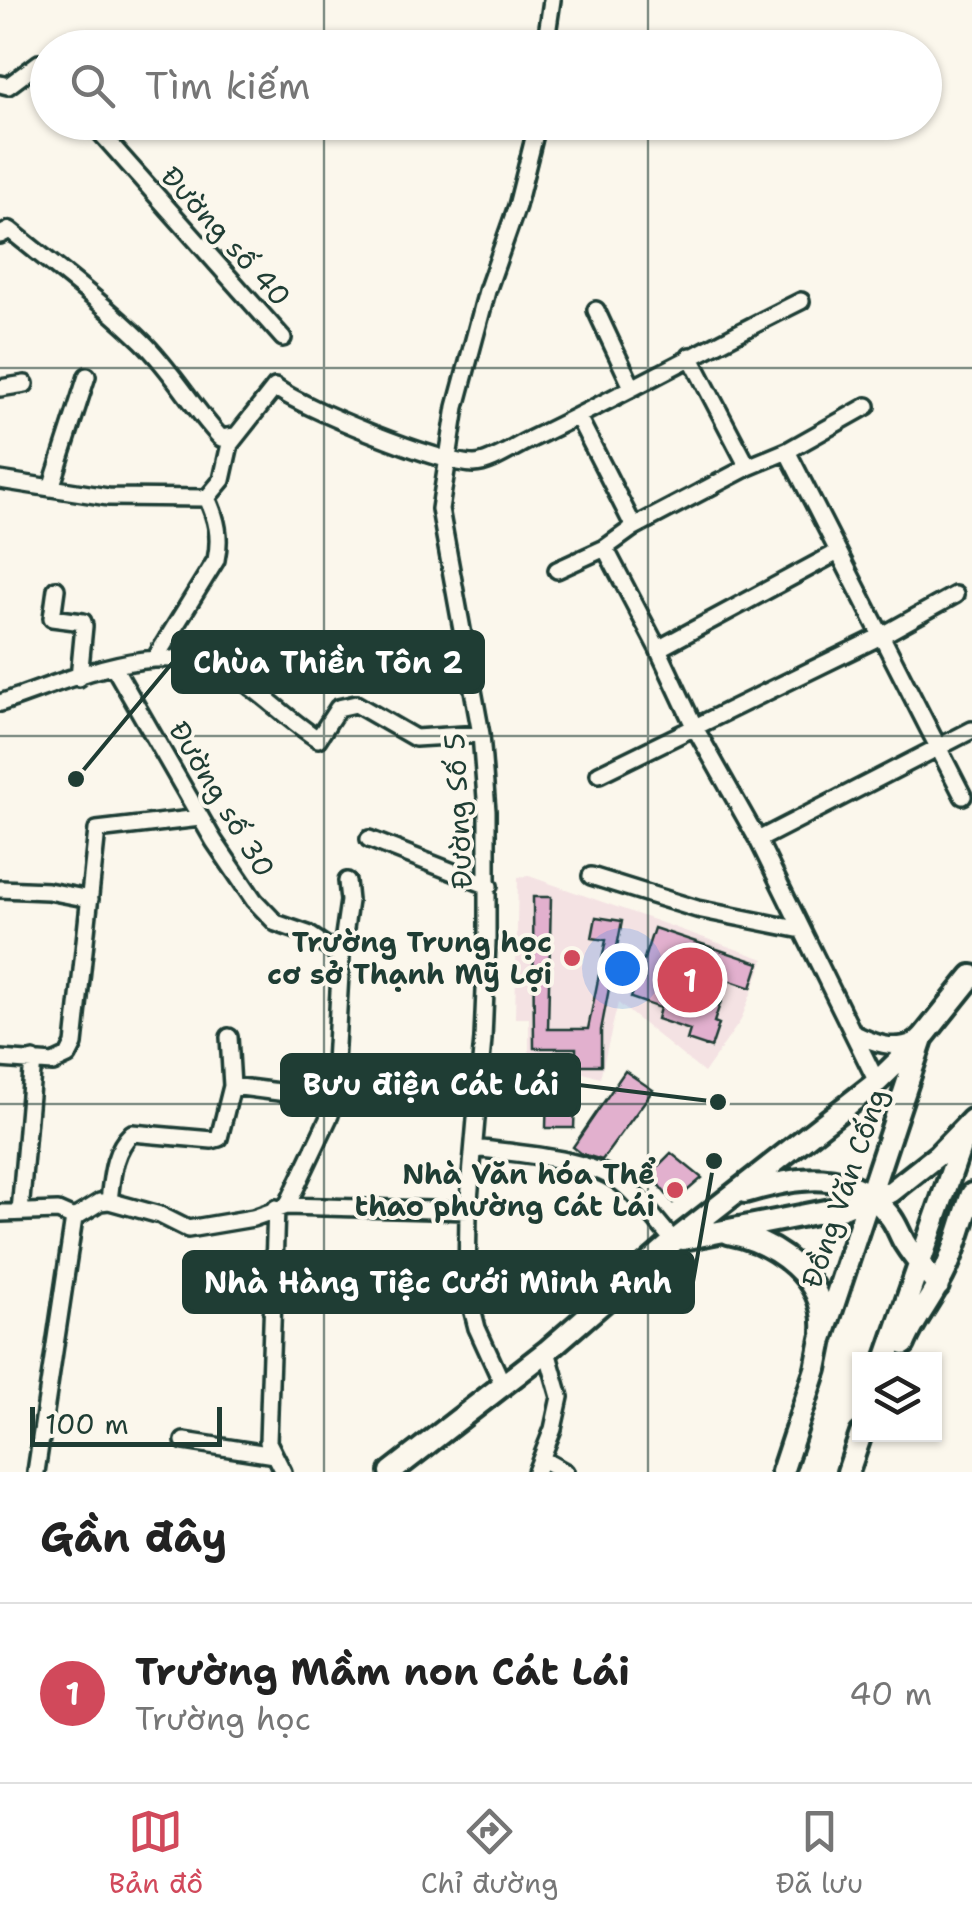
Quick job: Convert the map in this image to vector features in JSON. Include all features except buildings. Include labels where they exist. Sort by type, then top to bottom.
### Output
[{"type":"main road","points":[[391,1472],[546,1351],[674,1241],[877,1082],[922,1038],[971,976]]},
{"type":"main road","name":"Đồng Văn Cống","points":[[782,1472],[922,1038]]},
{"type":"main road","points":[[674,1241],[841,1208],[891,1192],[910,1179],[971,1119]]},
{"type":"main road","points":[[893,1352],[908,1293],[971,1119]]},
{"type":"main road","points":[[734,1196],[788,1179],[834,1179],[870,1196],[887,1212],[938,1286]]},
{"type":"main road","points":[[896,1352],[938,1286],[972,1194]]},
{"type":"main road","points":[[716,1230],[761,1242],[796,1264],[817,1298],[824,1320],[820,1347]]},
{"type":"main road","points":[[905,1242],[908,1293]]},
{"type":"main road","points":[[912,1324],[923,1291],[919,1263]]},
{"type":"main road","name":"Đồng Văn Cống","points":[[773,1472],[808,1363],[820,1347]]},
{"type":"main road","points":[[848,1472],[857,1442]]},
{"type":"main road","points":[[861,1472],[870,1442]]},
{"type":"street","points":[[548,30],[552,0]]},
{"type":"street","points":[[0,84],[8,86],[30,75]]},
{"type":"street","name":"Đường số 40","points":[[107,140],[283,338]]},
{"type":"street","name":"Đường Số 5","points":[[503,1385],[477,1328],[467,1289],[468,1211],[489,886],[481,734],[440,509],[456,408],[534,140]]},
{"type":"street","points":[[0,235],[10,230],[141,340],[221,438],[235,436]]},
{"type":"street","points":[[207,498],[222,480],[230,444],[275,387],[290,398],[446,459],[476,464],[578,417],[802,301]]},
{"type":"street","points":[[596,310],[632,387]]},
{"type":"street","points":[[690,356],[748,467]]},
{"type":"street","points":[[51,488],[87,376]]},
{"type":"street","points":[[0,388],[26,384]]},
{"type":"street","points":[[556,570],[605,548],[634,527],[748,467],[787,452],[867,406]]},
{"type":"street","points":[[578,417],[634,527]]},
{"type":"street","points":[[787,452],[963,796]]},
{"type":"street","points":[[0,480],[108,496],[207,498]]},
{"type":"street","points":[[156,657],[216,560],[220,543],[207,498]]},
{"type":"street","points":[[605,548],[695,728],[758,840],[877,1082]]},
{"type":"street","points":[[658,649],[838,552]]},
{"type":"street","points":[[56,589],[52,618],[83,622],[79,678]]},
{"type":"street","points":[[599,774],[881,636],[955,595]]},
{"type":"street","points":[[0,703],[114,667],[156,657],[179,657],[242,680],[318,739],[338,708],[356,704],[415,738],[481,734]]},
{"type":"street","name":"Đường số 30","points":[[114,667],[200,818],[254,900],[276,922],[308,934],[342,956]]},
{"type":"street","points":[[758,840],[972,730]]},
{"type":"street","points":[[0,1059],[54,1063],[68,1056],[74,1044],[97,830],[200,818]]},
{"type":"street","points":[[369,839],[489,886]]},
{"type":"street","points":[[591,876],[697,909],[802,930]]},
{"type":"street","points":[[282,1472],[268,1442],[282,1207],[330,1114],[333,1099],[349,901],[347,881]]},
{"type":"street","points":[[0,889],[48,891],[90,899]]},
{"type":"street","points":[[853,1032],[874,1043],[894,1046],[922,1038]]},
{"type":"street","points":[[109,1201],[114,1161],[122,1142],[132,1133],[218,1138],[232,1086],[229,1037]]},
{"type":"street","points":[[20,1212],[34,1060]]},
{"type":"street","points":[[232,1086],[333,1099]]},
{"type":"street","points":[[474,1148],[551,1159],[602,1172],[625,1186],[674,1241]]},
{"type":"street","points":[[36,1472],[74,1218],[100,1202],[160,1215],[188,1229],[253,1218],[282,1207],[468,1211]]},
{"type":"street","points":[[0,1213],[58,1210],[74,1218]]},
{"type":"street","points":[[546,1351],[560,1397],[539,1466],[565,1472]]},
{"type":"street","points":[[184,1441],[274,1456]]},
{"type":"shaded area","points":[[529,876],[764,959],[741,1020],[704,1073],[618,1003],[600,1078],[529,1056],[529,1018],[515,1018],[518,877]]},
{"type":"place","name":"Chùa Thiền Tôn 2","points":[[76,779]]},
{"type":"place","name":"Trường Trung học cơ sở Thạnh Mỹ Lợi","points":[[572,958]]},
{"type":"place","name":"Trường Mầm non Cát Lái","points":[[690,980]]},
{"type":"place","name":"Bưu điện Cát Lái","points":[[718,1102]]},
{"type":"place","name":"Nhà Hàng Tiệc Cưới Minh Anh","points":[[714,1161]]},
{"type":"place","name":"Nhà Văn hóa Thể thao phường Cát Lái","points":[[675,1190]]}]
